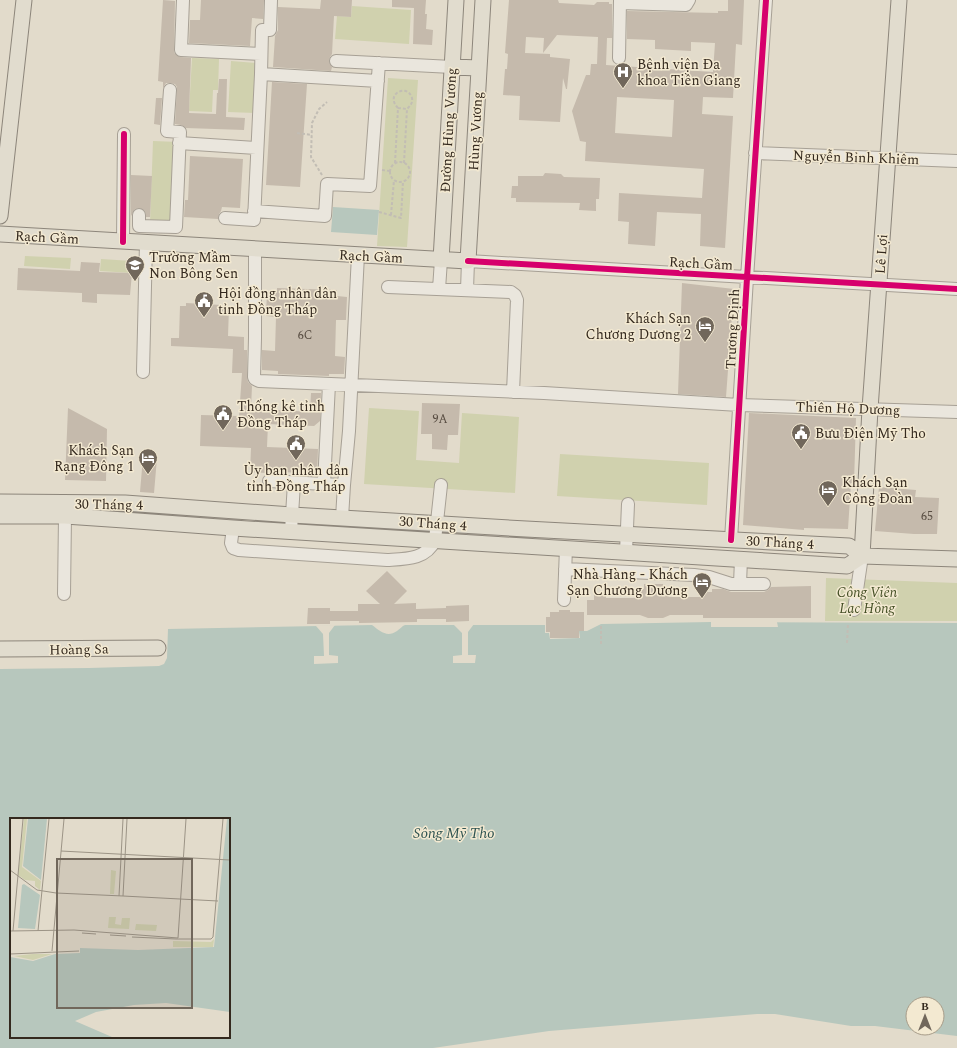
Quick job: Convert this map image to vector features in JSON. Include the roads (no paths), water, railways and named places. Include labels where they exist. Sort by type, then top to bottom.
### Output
[{"type":"main road","points":[[0,216],[24,0]]},
{"type":"main road","name":"Đường Hùng Vương","points":[[441,260],[456,0]]},
{"type":"main road","name":"Hùng Vương","points":[[468,261],[483,0]]},
{"type":"main road","name":"Lê Lợi","points":[[862,556],[870,409],[899,0]]},
{"type":"main road","points":[[452,67],[478,68]]},
{"type":"main road","name":"Rạch Gầm","points":[[0,234],[468,261]]},
{"type":"main road","name":"30 Tháng 4","points":[[0,502],[125,503],[526,529],[849,546],[862,556]]},
{"type":"main road","points":[[233,528],[235,511]]},
{"type":"main road","name":"30 Tháng 4","points":[[0,516],[65,516],[291,532],[847,566],[862,556],[957,559]]},
{"type":"main road","points":[[731,540],[736,559]]},
{"type":"main road","name":"Hoàng Sa","points":[[0,650],[158,648]]},
{"type":"street","points":[[183,0],[181,50],[261,54]]},
{"type":"street","points":[[225,218],[254,220],[262,30],[270,30],[272,0]]},
{"type":"street","points":[[619,58],[620,2],[674,2],[686,4],[689,0]]},
{"type":"street","name":"Trương Định","points":[[731,540],[766,0]]},
{"type":"street","points":[[336,61],[452,67]]},
{"type":"street","points":[[254,211],[325,216],[327,184],[370,186],[379,63]]},
{"type":"street","points":[[261,74],[378,81]]},
{"type":"street","points":[[139,215],[139,226],[176,227],[180,132],[168,131],[170,90]]},
{"type":"street","points":[[123,242],[124,134]]},
{"type":"street","points":[[179,143],[257,148]]},
{"type":"street","name":"Nguyễn Bỉnh Khiêm","points":[[755,154],[957,161]]},
{"type":"street","points":[[143,372],[146,243]]},
{"type":"street","name":"Thiên Hộ Dương","points":[[255,249],[254,377],[259,381],[513,392],[739,405],[957,412]]},
{"type":"street","points":[[342,518],[349,431],[350,385],[358,255]]},
{"type":"street","points":[[440,289],[441,260]]},
{"type":"street","points":[[467,290],[468,261]]},
{"type":"street","name":"Rạch Gầm","points":[[468,261],[957,289]]},
{"type":"street","points":[[388,287],[511,292],[515,294],[517,300],[513,392]]},
{"type":"street","points":[[324,484],[329,384]]},
{"type":"street","points":[[327,430],[349,431]]},
{"type":"street","points":[[269,481],[344,485]]},
{"type":"street","points":[[291,532],[294,483]]},
{"type":"street","points":[[233,528],[231,543],[233,548],[239,550],[387,560],[410,559],[425,553],[432,548],[435,540],[441,485]]},
{"type":"street","points":[[124,520],[125,503]]},
{"type":"street","points":[[626,552],[628,534],[628,504]]},
{"type":"street","points":[[64,594],[65,516]]},
{"type":"street","points":[[525,546],[526,529]]},
{"type":"street","points":[[564,600],[566,548]]},
{"type":"street","points":[[652,573],[653,554]]},
{"type":"street","points":[[854,610],[862,556]]},
{"type":"street","points":[[736,559],[740,584]]},
{"type":"street","points":[[565,569],[694,575],[709,577],[731,584],[764,584]]},
{"type":"water","points":[[333,207],[379,210],[377,235],[331,232]]},
{"type":"water","name":"Sông Mỹ Tho","points":[[711,622],[957,623],[957,1036],[945,1035],[945,996],[905,996],[905,1030],[875,1026],[851,1026],[775,1014],[757,1014],[549,1031],[433,1048],[0,1048],[0,669],[159,666],[164,664],[167,658],[168,629],[372,625],[384,633],[390,634],[405,625],[545,625],[545,633],[549,633],[550,639],[580,638],[579,631],[587,631],[601,624]]},
{"type":"place","name":"Bệnh viện Đa khoa Tiền Giang","points":[[623,89]]},
{"type":"place","name":"Trường Mầm Non Bông Sen","points":[[135,282]]},
{"type":"place","name":"Hội đồng nhân dân tỉnh Đồng Tháp","points":[[204,318]]},
{"type":"place","name":"Khách Sạn Chương Dương 2","points":[[705,343]]},
{"type":"place","name":"Thống kê tỉnh Đồng Tháp","points":[[223,431]]},
{"type":"place","name":"Bưu Điện Mỹ Tho","points":[[801,450]]},
{"type":"place","name":"Ủy ban nhân dân tỉnh Đồng Tháp","points":[[296,461]]},
{"type":"place","name":"Khách Sạn Rạng Đông 1","points":[[148,475]]},
{"type":"place","name":"Khách Sạn Công Đoàn","points":[[828,507]]},
{"type":"place","name":"Nhà Hàng - Khách Sạn Chương Dương","points":[[702,599]]},
{"type":"park label","name":"Công Viên Lạc Hồng","points":[[867,600]]}]
